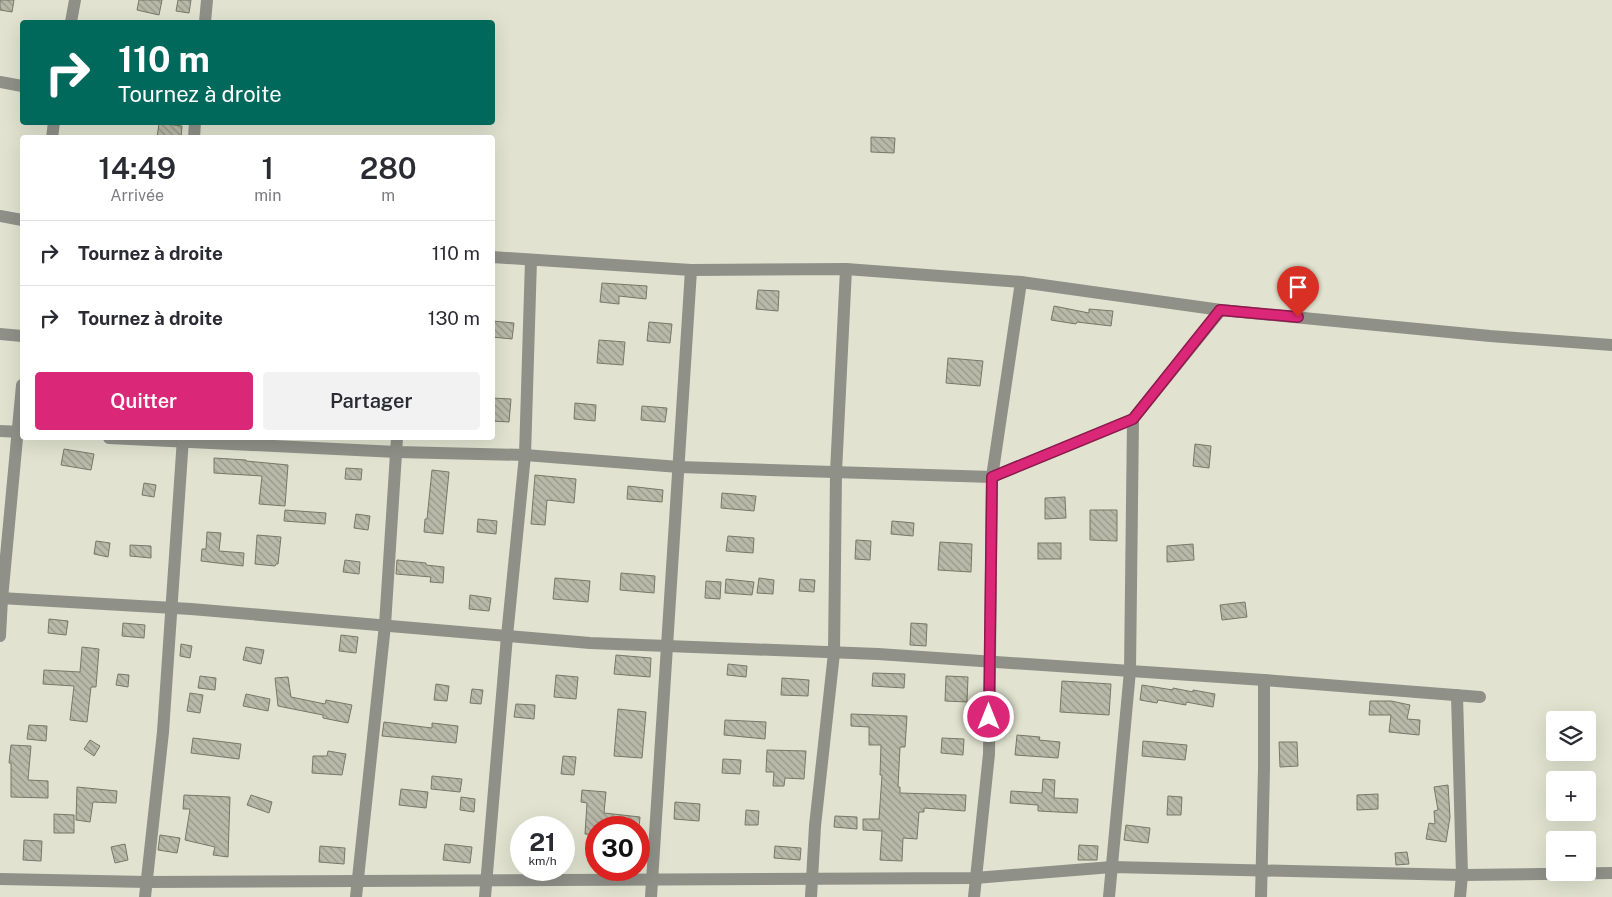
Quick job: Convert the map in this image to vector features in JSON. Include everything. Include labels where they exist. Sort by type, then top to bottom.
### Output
[{"type":"street","points":[[71,20],[75,0]]},
{"type":"street","points":[[205,20],[207,0]]},
{"type":"street","points":[[0,82],[20,86]]},
{"type":"street","points":[[0,216],[20,220]]},
{"type":"street","points":[[495,257],[691,270],[846,269],[1021,282],[1220,310],[1490,336],[1612,344]]},
{"type":"street","points":[[485,897],[506,636],[525,456],[531,260]]},
{"type":"street","points":[[811,897],[815,826],[834,653],[836,472],[846,269]]},
{"type":"street","points":[[651,897],[691,270]]},
{"type":"street","points":[[974,897],[989,754],[992,477],[1021,282]]},
{"type":"street","points":[[145,897],[162,732],[183,440],[397,452],[525,456],[679,466],[992,477],[1133,419],[1220,310]]},
{"type":"street","points":[[0,334],[20,336]]},
{"type":"street","points":[[1109,897],[1130,671],[1133,419]]},
{"type":"street","points":[[0,431],[20,432],[1,598],[0,636]]},
{"type":"street","points":[[356,897],[385,625],[397,440]]},
{"type":"street","points":[[1,598],[171,607],[590,643],[834,653],[989,662],[1480,696]]},
{"type":"street","points":[[1261,897],[1264,680]]},
{"type":"street","points":[[1457,695],[1462,875],[1460,897]]},
{"type":"street","points":[[0,879],[147,882],[975,878],[1112,867],[1462,875],[1612,873]]},
{"type":"building","points":[[0,0],[14,0],[12,12],[0,10]]},
{"type":"building","points":[[139,0],[162,0],[159,15],[137,10]]},
{"type":"building","points":[[178,0],[191,0],[189,13],[176,11]]},
{"type":"building","points":[[159,125],[182,126],[181,135],[157,135]]},
{"type":"building","points":[[871,137],[895,138],[894,153],[871,152]]},
{"type":"building","points":[[602,283],[647,286],[646,299],[619,296],[619,304],[600,302]]},
{"type":"building","points":[[758,290],[779,291],[778,311],[756,309]]},
{"type":"building","points":[[1054,306],[1089,313],[1089,309],[1113,311],[1111,326],[1051,320]]},
{"type":"building","points":[[495,321],[514,323],[512,339],[495,337]]},
{"type":"building","points":[[649,322],[672,324],[670,343],[647,341]]},
{"type":"building","points":[[599,340],[625,342],[623,365],[597,363]]},
{"type":"building","points":[[948,358],[983,361],[980,386],[946,383]]},
{"type":"building","points":[[495,398],[511,399],[509,422],[495,421]]},
{"type":"building","points":[[575,403],[596,405],[595,421],[574,419]]},
{"type":"building","points":[[642,406],[667,408],[665,422],[641,420]]},
{"type":"building","points":[[1195,444],[1211,446],[1209,468],[1193,466]]},
{"type":"building","points":[[64,449],[94,454],[91,470],[61,465]]},
{"type":"building","points":[[214,458],[288,465],[285,506],[259,504],[262,476],[214,473]]},
{"type":"building","points":[[346,468],[362,469],[361,480],[345,479]]},
{"type":"building","points":[[432,470],[449,472],[443,534],[424,532]]},
{"type":"building","points":[[535,475],[576,479],[574,503],[547,500],[545,525],[531,524]]},
{"type":"building","points":[[144,483],[156,485],[154,497],[142,495]]},
{"type":"building","points":[[628,486],[663,490],[662,502],[627,499]]},
{"type":"building","points":[[722,493],[756,496],[754,511],[721,508]]},
{"type":"building","points":[[1065,497],[1066,518],[1045,519],[1045,498]]},
{"type":"building","points":[[285,510],[326,513],[325,524],[284,521]]},
{"type":"building","points":[[1090,510],[1117,510],[1117,541],[1090,540]]},
{"type":"building","points":[[356,514],[370,516],[368,530],[354,528]]},
{"type":"building","points":[[478,519],[497,521],[496,534],[477,532]]},
{"type":"building","points":[[892,521],[914,523],[913,536],[891,534]]},
{"type":"building","points":[[207,532],[221,533],[219,551],[244,553],[243,566],[201,561],[202,549],[206,549]]},
{"type":"building","points":[[257,535],[281,537],[278,564],[275,566],[255,564]]},
{"type":"building","points":[[728,536],[754,538],[753,553],[726,551]]},
{"type":"building","points":[[856,540],[871,541],[870,560],[855,559]]},
{"type":"building","points":[[96,541],[110,543],[108,557],[94,554]]},
{"type":"building","points":[[940,542],[972,544],[971,572],[938,570]]},
{"type":"building","points":[[1038,543],[1061,543],[1061,559],[1038,559]]},
{"type":"building","points":[[1193,544],[1194,560],[1167,562],[1167,546]]},
{"type":"building","points":[[130,545],[151,546],[151,558],[130,556]]},
{"type":"building","points":[[345,560],[360,562],[359,574],[343,572]]},
{"type":"building","points":[[397,560],[444,567],[443,583],[430,582],[431,577],[396,574]]},
{"type":"building","points":[[621,573],[655,576],[654,593],[620,590]]},
{"type":"building","points":[[555,578],[590,581],[588,602],[553,599]]},
{"type":"building","points":[[759,578],[774,580],[773,594],[757,593]]},
{"type":"building","points":[[726,579],[754,582],[752,595],[725,593]]},
{"type":"building","points":[[800,579],[815,580],[814,592],[799,591]]},
{"type":"building","points":[[706,581],[721,582],[720,599],[705,598]]},
{"type":"building","points":[[470,595],[491,598],[489,611],[469,609]]},
{"type":"building","points":[[1245,602],[1247,617],[1222,620],[1220,605]]},
{"type":"building","points":[[49,619],[68,621],[66,635],[48,633]]},
{"type":"building","points":[[123,623],[145,625],[144,638],[122,636]]},
{"type":"building","points":[[911,623],[927,624],[926,646],[910,645]]},
{"type":"building","points":[[341,635],[358,637],[356,653],[339,651]]},
{"type":"building","points":[[181,644],[192,646],[190,658],[180,656]]},
{"type":"building","points":[[82,647],[99,649],[96,687],[91,687],[87,722],[70,720],[74,686],[43,684],[44,670],[80,672]]},
{"type":"building","points":[[246,647],[264,650],[261,664],[243,660]]},
{"type":"building","points":[[616,655],[651,658],[650,677],[614,674]]},
{"type":"building","points":[[728,664],[747,666],[746,677],[727,675]]},
{"type":"building","points":[[873,673],[905,674],[904,688],[872,686]]},
{"type":"building","points":[[118,674],[129,675],[128,687],[116,685]]},
{"type":"building","points":[[556,675],[578,677],[576,699],[554,697]]},
{"type":"building","points":[[200,676],[216,678],[215,690],[198,688]]},
{"type":"building","points":[[946,676],[968,677],[967,702],[945,701]]},
{"type":"building","points":[[288,677],[291,697],[325,704],[326,700],[352,705],[348,723],[323,718],[323,715],[278,706],[275,678]]},
{"type":"building","points":[[782,678],[809,680],[808,696],[781,695]]},
{"type":"building","points":[[1062,681],[1111,684],[1109,715],[1060,712]]},
{"type":"building","points":[[436,684],[449,686],[447,701],[434,700]]},
{"type":"building","points":[[1142,685],[1215,694],[1213,707],[1186,702],[1186,705],[1158,700],[1157,703],[1140,700]]},
{"type":"building","points":[[472,689],[483,690],[481,704],[470,703]]},
{"type":"building","points":[[190,693],[203,695],[200,713],[187,711]]},
{"type":"building","points":[[246,694],[270,699],[268,711],[243,706]]},
{"type":"building","points":[[1370,701],[1391,701],[1410,705],[1407,719],[1420,720],[1419,735],[1389,732],[1391,715],[1369,715]]},
{"type":"building","points":[[516,704],[535,705],[534,719],[514,717]]},
{"type":"building","points":[[618,709],[646,712],[642,758],[614,756]]},
{"type":"building","points":[[851,714],[907,716],[905,747],[900,747],[898,787],[900,787],[900,793],[966,795],[965,811],[924,808],[924,812],[919,812],[917,839],[903,838],[902,861],[880,860],[882,831],[863,830],[863,819],[879,819],[882,775],[880,775],[881,745],[869,745],[869,727],[851,726]]},
{"type":"building","points":[[725,720],[766,722],[765,739],[724,735]]},
{"type":"building","points":[[384,722],[432,728],[432,723],[458,726],[456,743],[382,736]]},
{"type":"building","points":[[29,725],[47,726],[46,741],[27,739]]},
{"type":"building","points":[[1017,735],[1040,737],[1039,740],[1060,742],[1058,758],[1015,755]]},
{"type":"building","points":[[193,738],[241,744],[239,759],[191,753]]},
{"type":"building","points":[[942,738],[964,739],[963,755],[941,753]]},
{"type":"building","points":[[90,740],[100,746],[94,756],[84,749]]},
{"type":"building","points":[[1143,741],[1187,745],[1185,760],[1142,756]]},
{"type":"building","points":[[1279,742],[1297,742],[1298,766],[1280,767]]},
{"type":"building","points":[[11,745],[31,746],[28,780],[48,781],[48,798],[11,797],[11,763],[9,763]]},
{"type":"building","points":[[767,750],[806,751],[804,779],[785,778],[784,786],[773,786],[774,772],[766,772]]},
{"type":"building","points":[[328,751],[346,754],[342,775],[312,773],[313,756],[327,756]]},
{"type":"building","points":[[563,756],[576,757],[574,775],[561,774]]},
{"type":"building","points":[[723,759],[741,760],[740,774],[722,773]]},
{"type":"building","points":[[432,776],[462,779],[460,792],[431,789]]},
{"type":"building","points":[[1043,779],[1055,780],[1054,798],[1078,799],[1077,813],[1038,811],[1038,805],[1010,803],[1011,791],[1042,793]]},
{"type":"building","points":[[1448,785],[1450,817],[1446,842],[1426,839],[1429,823],[1435,824],[1434,811],[1438,810],[1434,787]]},
{"type":"building","points":[[77,787],[117,791],[116,803],[93,802],[90,822],[76,820]]},
{"type":"building","points":[[401,789],[428,792],[426,808],[399,805]]},
{"type":"building","points":[[582,790],[606,792],[604,813],[631,816],[586,816],[587,803],[581,802]]},
{"type":"building","points":[[1378,794],[1378,809],[1357,810],[1357,795]]},
{"type":"building","points":[[184,795],[230,797],[228,857],[213,855],[215,847],[185,840],[190,809],[183,809]]},
{"type":"building","points":[[251,795],[272,802],[269,813],[247,805]]},
{"type":"building","points":[[1168,796],[1182,797],[1181,815],[1167,815]]},
{"type":"building","points":[[461,797],[475,799],[474,812],[460,810]]},
{"type":"building","points":[[675,802],[700,804],[699,821],[674,819]]},
{"type":"building","points":[[746,810],[759,811],[758,825],[745,825]]},
{"type":"building","points":[[54,814],[74,815],[74,833],[54,833]]},
{"type":"building","points":[[835,816],[857,817],[857,829],[834,827]]},
{"type":"building","points":[[1126,825],[1150,828],[1148,843],[1124,840]]},
{"type":"building","points":[[160,835],[180,838],[177,853],[158,850]]},
{"type":"building","points":[[24,840],[42,841],[41,861],[23,860]]},
{"type":"building","points":[[125,844],[128,860],[115,863],[111,847]]},
{"type":"building","points":[[445,844],[472,847],[470,863],[443,860]]},
{"type":"building","points":[[1079,845],[1098,846],[1097,860],[1078,860]]},
{"type":"building","points":[[320,846],[345,848],[344,864],[319,862]]},
{"type":"building","points":[[775,846],[801,848],[800,860],[774,858]]},
{"type":"building","points":[[1407,852],[1409,864],[1396,865],[1395,853]]},
{"type":"route","points":[[989,717],[992,477],[1133,419],[1220,310],[1298,317]]}]
